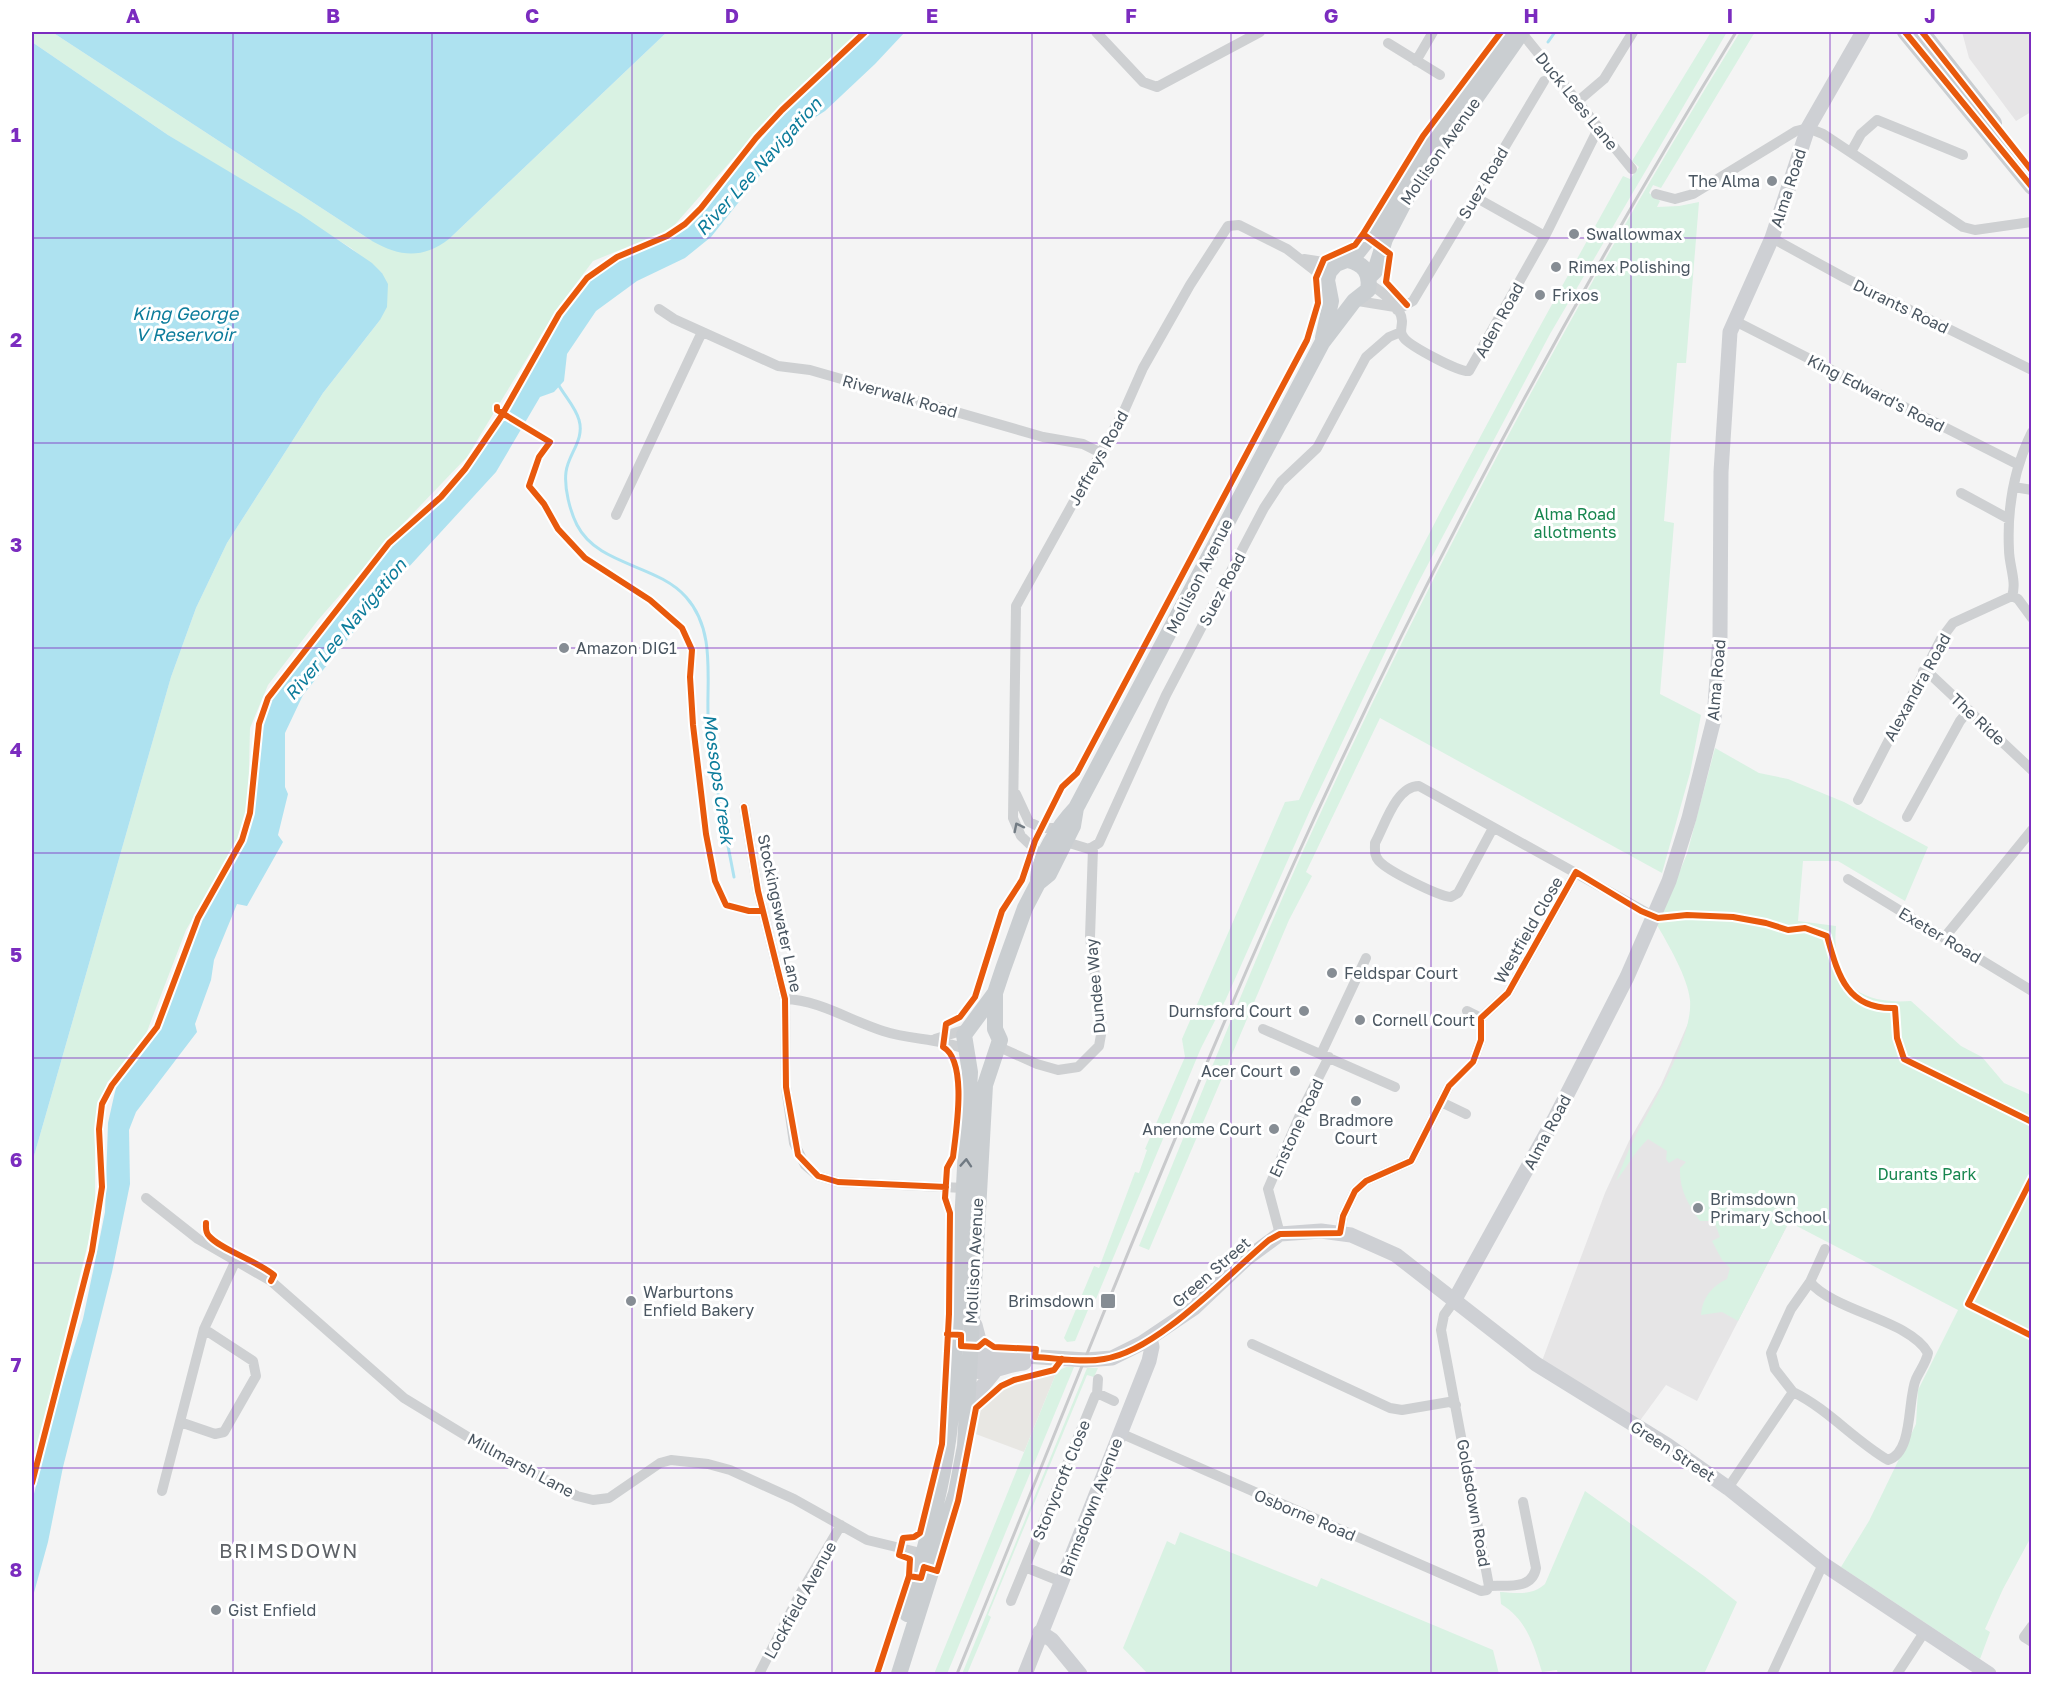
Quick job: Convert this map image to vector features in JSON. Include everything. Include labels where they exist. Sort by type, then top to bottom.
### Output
[{"type":"main road","name":"Mollison Avenue","points":[[1322,344],[1331,302],[1328,284],[1342,262],[1369,238],[1422,152],[1508,32]]},
{"type":"main road","name":"Mollison Avenue","points":[[889,1674],[927,1558],[956,1493],[960,1469],[960,1408],[971,1314],[985,1085],[1000,1040],[995,1029],[995,993],[1012,941],[1038,883],[1049,874],[1063,835],[1076,808],[1322,344],[1356,301],[1368,290],[1369,280],[1375,271],[1385,239],[1408,195],[1522,32]]},
{"type":"main road","points":[[1905,32],[2031,187]]},
{"type":"main road","points":[[1922,32],[2031,171]]},
{"type":"main road","points":[[1342,262],[1363,267],[1369,280]]},
{"type":"main road","points":[[1328,284],[1339,300],[1356,301]]},
{"type":"main road","name":"Mollison Avenue","points":[[1038,883],[1037,870],[1063,835]]},
{"type":"main road","name":"Mollison Avenue","points":[[964,1364],[954,1335],[970,1072],[963,1041],[970,1027],[995,993]]},
{"type":"main road","points":[[970,1027],[984,1023],[995,1029]]},
{"type":"main road","points":[[966,1051],[982,1059],[996,1051]]},
{"type":"main road","name":"Mollison Avenue","points":[[899,1674],[960,1408]]},
{"type":"street","points":[[1096,32],[1143,82],[1157,87],[1260,32]]},
{"type":"street","points":[[1416,61],[1433,32]]},
{"type":"street","name":"Duck Lees Lane","points":[[1522,32],[1632,169]]},
{"type":"street","points":[[1577,102],[1604,79],[1633,32]]},
{"type":"street","name":"Alma Road","points":[[1454,1300],[1556,1116],[1627,977],[1669,881],[1689,819],[1714,719],[1720,637],[1725,376],[1730,332],[1772,238],[1808,128],[1863,32]]},
{"type":"street","points":[[1388,43],[1440,75]]},
{"type":"street","name":"Suez Road","points":[[1396,309],[1413,301],[1544,81]]},
{"type":"street","points":[[1851,152],[1861,134],[1877,120],[1963,155]]},
{"type":"street","points":[[1656,194],[1675,199],[1693,194],[1796,131],[1808,128],[1823,134],[1964,227],[1975,230],[2031,222]]},
{"type":"street","name":"Aden Road","points":[[1401,332],[1406,341],[1459,370],[1469,371],[1545,236],[1598,129]]},
{"type":"street","points":[[1474,197],[1545,236]]},
{"type":"street","name":"Jeffreys Road","points":[[1044,858],[1018,831],[1013,818],[1016,606],[1101,453],[1149,357],[1190,285],[1228,226],[1239,225],[1304,260],[1328,284]]},
{"type":"street","name":"Durants Road","points":[[1772,238],[1845,278],[2031,370]]},
{"type":"street","name":"Jeffreys Road","points":[[1304,260],[1342,262]]},
{"type":"street","points":[[1369,280],[1396,309],[1402,321],[1401,332]]},
{"type":"street","points":[[1356,301],[1396,309]]},
{"type":"street","name":"Riverwalk Road","points":[[659,309],[664,314],[778,366],[810,370],[1043,437],[1083,444],[1101,453]]},
{"type":"street","name":"King Edward's Road","points":[[1735,321],[2017,464]]},
{"type":"street","points":[[616,515],[702,332]]},
{"type":"street","name":"Suez Road","points":[[1094,848],[1106,830],[1166,695],[1264,508],[1281,482],[1317,448],[1366,357],[1389,337],[1401,332]]},
{"type":"street","points":[[2031,432],[2017,464],[2009,519],[2009,563],[2014,589],[2012,596],[2018,599],[2031,618]]},
{"type":"street","points":[[2014,487],[2031,490]]},
{"type":"street","points":[[1961,493],[2009,519]]},
{"type":"street","name":"Alexandra Road","points":[[1858,800],[1923,671],[1953,623],[2012,596]]},
{"type":"street","name":"The Ride","points":[[1923,671],[1931,675],[2031,770]]},
{"type":"street","points":[[1907,817],[1960,721],[1969,710]]},
{"type":"street","points":[[1493,828],[1458,893],[1451,897],[1437,893],[1383,865],[1375,851],[1375,843],[1401,794],[1412,786],[1419,786],[1653,916]]},
{"type":"street","name":"Jeffreys Road","points":[[1013,788],[1029,822],[1063,835]]},
{"type":"street","name":"Stockingswater Lane","points":[[744,807],[758,891],[785,999],[787,1098],[794,1143],[805,1165],[818,1176],[838,1182],[964,1188]]},
{"type":"street","points":[[1944,938],[2031,830]]},
{"type":"street","points":[[1063,835],[1084,848],[1094,848]]},
{"type":"street","name":"Dundee Way","points":[[996,1051],[1058,1070],[1078,1067],[1099,1046],[1102,1029],[1090,937],[1094,848]]},
{"type":"street","name":"Westfield Close","points":[[1481,1018],[1508,993],[1576,873]]},
{"type":"street","name":"Exeter Road","points":[[1848,879],[2031,991]]},
{"type":"street","name":"Enstone Road","points":[[1280,1234],[1268,1189],[1366,958]]},
{"type":"street","points":[[785,999],[814,1005],[894,1034],[935,1039],[966,1051]]},
{"type":"street","points":[[1467,1011],[1481,1018],[1481,1040],[1473,1062]]},
{"type":"street","points":[[935,1039],[970,1027]]},
{"type":"street","name":"Enstone Road","points":[[1263,1029],[1395,1087]]},
{"type":"street","points":[[1340,1233],[1343,1216],[1355,1191],[1366,1181],[1411,1161],[1449,1086]]},
{"type":"street","points":[[1441,1102],[1466,1114]]},
{"type":"street","name":"Millmarsh Lane","points":[[146,1198],[198,1239],[260,1273],[298,1302],[404,1398],[486,1448],[577,1496],[601,1500],[619,1492],[660,1463],[696,1462],[730,1470],[794,1498],[867,1540],[927,1558]]},
{"type":"street","name":"Green Street","points":[[964,1364],[1008,1355],[1106,1359],[1150,1338],[1194,1308],[1246,1259],[1280,1234],[1321,1231],[1340,1233],[1370,1241],[1396,1255],[1536,1364],[1667,1445],[1728,1488],[1823,1564],[1989,1674]]},
{"type":"street","points":[[1809,1282],[1831,1298],[1907,1334],[1925,1347],[1928,1353],[1914,1388],[1910,1425],[1896,1455],[1888,1460],[1872,1451],[1810,1401],[1793,1392],[1775,1369],[1771,1353],[1791,1309],[1809,1282],[1825,1249]]},
{"type":"street","points":[[162,1491],[204,1329],[236,1260]]},
{"type":"street","name":"Goldsdown Road","points":[[1454,1300],[1444,1315],[1441,1330],[1489,1586],[1525,1584],[1535,1575],[1536,1568],[1523,1502]]},
{"type":"street","points":[[971,1314],[980,1344],[993,1352],[1008,1355]]},
{"type":"street","points":[[180,1422],[215,1434],[224,1432],[256,1376],[253,1361],[204,1329]]},
{"type":"street","name":"Brimsdown Avenue","points":[[1025,1674],[1149,1361],[1152,1347],[1150,1338]]},
{"type":"street","points":[[1252,1344],[1390,1408],[1402,1410],[1449,1402],[1456,1405]]},
{"type":"street","name":"Green Street","points":[[964,1364],[995,1371],[1010,1364],[1026,1363],[1035,1357]]},
{"type":"street","points":[[960,1408],[976,1394],[995,1371]]},
{"type":"street","name":"Stonycroft Close","points":[[1011,1601],[1097,1394],[1098,1379]]},
{"type":"street","points":[[1728,1488],[1793,1392]]},
{"type":"street","points":[[1097,1394],[1114,1401]]},
{"type":"street","name":"Osborne Road","points":[[1120,1433],[1481,1591],[1487,1590],[1489,1586]]},
{"type":"street","name":"Lockfield Avenue","points":[[759,1674],[791,1611],[841,1525]]},
{"type":"street","points":[[1772,1674],[1823,1564]]},
{"type":"street","points":[[1025,1567],[1062,1582]]},
{"type":"street","points":[[2031,1626],[2024,1637],[2031,1642]]},
{"type":"street","points":[[1898,1674],[1925,1631]]},
{"type":"street","points":[[1040,1632],[1052,1640],[1080,1674]]},
{"type":"shaded area","points":[[1962,32],[2031,32],[2031,112],[2016,121],[1969,58]]},
{"type":"shaded area","name":"Brimsdown Primary School","points":[[1690,1019],[1789,1222],[1697,1401],[1666,1385],[1639,1422],[1542,1361],[1605,1193],[1629,1141],[1661,1085]]},
{"type":"shaded area","points":[[1057,1371],[1024,1452],[973,1433],[977,1411],[988,1397],[1013,1383]]},
{"type":"green space","points":[[32,32],[52,32],[372,241],[449,239],[667,32],[859,32],[783,102],[671,229],[593,261],[557,309],[467,457],[397,530],[318,620],[268,685],[250,728],[248,807],[237,843],[186,930],[146,1034],[107,1083],[95,1126],[95,1215],[32,1467],[32,1163],[171,677],[196,608],[227,543],[323,393],[380,320],[382,273],[351,248],[168,135],[32,42]]},
{"type":"green space","points":[[1711,32],[1727,32],[1550,334],[1417,585],[1311,808],[1226,999],[1201,1048],[1096,1299],[1093,1298],[1075,1341],[1067,1342],[1064,1338],[1094,1266],[1099,1268],[1135,1172],[1139,1173],[1147,1150],[1145,1149],[1185,1057],[1182,1039],[1285,802],[1299,800],[1414,563],[1496,407],[1623,176],[1630,179],[1639,167],[1632,161]]},
{"type":"green space","name":"Alma Road allotments","points":[[1740,32],[1755,32],[1661,188],[1653,185],[1649,193],[1660,201],[1657,207],[1699,202],[1686,363],[1677,363],[1664,521],[1674,523],[1660,694],[1701,715],[1690,773],[1662,873],[1380,718],[1306,872],[1312,876],[1289,920],[1149,1250],[1139,1246],[1282,898],[1403,640],[1509,433],[1622,231]]},
{"type":"green space","name":"Durants Park","points":[[1715,748],[1759,773],[1788,779],[1844,802],[1928,847],[1905,901],[1838,861],[1803,861],[1798,921],[1836,926],[1838,961],[1843,975],[1851,986],[1875,999],[1911,1001],[1961,1046],[1982,1057],[2004,1083],[2031,1095],[2031,1537],[1985,1629],[1990,1632],[1980,1659],[1841,1567],[1869,1521],[1916,1424],[1918,1390],[1958,1310],[1789,1222],[1738,1321],[1722,1312],[1701,1315],[1706,1298],[1712,1289],[1727,1279],[1730,1268],[1722,1260],[1712,1241],[1720,1237],[1714,1221],[1700,1221],[1685,1196],[1680,1168],[1686,1162],[1677,1158],[1669,1163],[1666,1159],[1667,1151],[1648,1139],[1616,1181],[1631,1144],[1670,1071],[1689,1016],[1690,1000],[1686,982],[1657,925],[1687,854]]},
{"type":"green space","points":[[1066,1367],[1074,1367],[947,1674],[934,1674],[1057,1371]]},
{"type":"green space","points":[[1087,1368],[1098,1368],[1094,1377],[1087,1375],[988,1615],[991,1617],[967,1674],[962,1674]]},
{"type":"green space","points":[[1585,1491],[1737,1602],[1704,1674],[1558,1674],[1557,1670],[1542,1672],[1528,1634],[1517,1617],[1501,1604],[1500,1592],[1530,1592],[1545,1584]]},
{"type":"green space","points":[[1180,1532],[1317,1587],[1321,1578],[1493,1650],[1499,1674],[1148,1674],[1123,1648],[1167,1541],[1175,1545]]},
{"type":"water","points":[[52,32],[667,32],[449,239],[430,250],[411,254],[392,250],[372,241]]},
{"type":"water","name":"River Lee Navigation","points":[[869,32],[905,32],[825,111],[797,129],[711,237],[685,258],[637,281],[596,311],[567,354],[564,381],[554,392],[540,397],[496,472],[384,594],[303,695],[285,733],[285,787],[288,794],[278,835],[283,842],[247,906],[237,904],[214,960],[211,980],[195,1024],[197,1032],[136,1112],[129,1130],[130,1184],[112,1272],[63,1467],[48,1542],[32,1600],[32,1502],[57,1401],[83,1319],[97,1252],[105,1212],[108,1123],[118,1080],[156,1035],[168,1011],[188,949],[206,909],[244,846],[256,790],[262,719],[276,689],[389,546],[429,511],[467,469],[498,427],[573,298],[591,278],[622,259],[660,243],[694,221],[787,110]]},
{"type":"water","name":"King George V Reservoir","points":[[32,42],[168,135],[300,214],[372,263],[382,273],[388,284],[387,307],[380,320],[323,393],[227,543],[196,608],[171,677],[32,1163]]},
{"type":"waterway","points":[[1548,42],[1555,32]]},
{"type":"waterway","name":"Mossops Creek","points":[[558,384],[575,411],[580,427],[580,434],[566,472],[568,499],[577,525],[587,539],[599,549],[674,586],[686,597],[703,627],[708,662],[711,751],[734,877]]},
{"type":"railway","points":[[957,1674],[1206,1064],[1343,756],[1394,650],[1502,440],[1616,234],[1736,32]]},
{"type":"cycle path","points":[[32,1483],[92,1251],[102,1187],[99,1129],[102,1104],[112,1085],[157,1027],[198,918],[242,840],[250,813],[259,724],[268,698],[389,543],[441,497],[465,469],[502,415],[559,314],[587,278],[617,257],[667,236],[685,224],[701,208],[756,138],[782,110],[865,32]]},
{"type":"cycle path","points":[[877,1674],[909,1576],[910,1559],[899,1555],[903,1538],[914,1537],[920,1533],[942,1444],[949,1314],[950,1213],[945,1198],[947,1168],[953,1157],[959,1098],[956,1066],[951,1055],[943,1047],[946,1024],[960,1017],[975,997],[1002,911],[1022,880],[1035,841],[1062,787],[1077,773],[1307,340],[1318,303],[1316,278],[1324,259],[1355,245],[1423,136],[1501,32]]},
{"type":"cycle path","points":[[1905,32],[2032,187]]},
{"type":"cycle path","points":[[1922,32],[2032,171]]},
{"type":"cycle path","points":[[1363,234],[1390,254],[1386,282],[1407,305]]},
{"type":"cycle path","points":[[497,407],[497,410],[550,442],[539,457],[529,486],[544,504],[558,529],[585,558],[650,600],[682,628],[692,650],[690,677],[693,725],[706,834],[715,881],[726,905],[749,911],[763,911]]},
{"type":"cycle path","points":[[744,807],[758,891],[785,999],[786,1087],[798,1155],[818,1176],[838,1182],[946,1187]]},
{"type":"cycle path","points":[[947,1334],[961,1335],[961,1346],[978,1347],[985,1341],[994,1347],[1036,1349],[1035,1357],[1104,1359],[1125,1353],[1169,1327],[1269,1240],[1280,1234],[1340,1233],[1343,1216],[1355,1191],[1366,1181],[1411,1161],[1449,1086],[1473,1062],[1481,1040],[1481,1018],[1508,993],[1576,872],[1641,911],[1658,918],[1687,915],[1733,917],[1788,930],[1805,928],[1827,936],[1841,976],[1855,996],[1879,1007],[1895,1008],[1897,1038],[1904,1059],[2032,1122]]},
{"type":"cycle path","points":[[2032,1178],[1968,1304],[2032,1336]]},
{"type":"cycle path","points":[[206,1223],[209,1236],[230,1251],[274,1275],[271,1281]]},
{"type":"cycle path","points":[[909,1576],[921,1578],[924,1567],[937,1571],[958,1501],[976,1408],[1001,1386],[1014,1380],[1054,1370],[1062,1359]]},
{"type":"place","name":"The Alma","points":[[1772,181]]},
{"type":"place","name":"Swallowmax","points":[[1574,234]]},
{"type":"place","name":"Rimex Polishing","points":[[1556,267]]},
{"type":"place","name":"Frixos","points":[[1540,295]]},
{"type":"place","name":"Amazon DIG1","points":[[564,648]]},
{"type":"place","name":"Feldspar Court","points":[[1332,973]]},
{"type":"place","name":"Durnsford Court","points":[[1304,1011]]},
{"type":"place","name":"Cornell Court","points":[[1360,1020]]},
{"type":"place","name":"Acer Court","points":[[1295,1071]]},
{"type":"place","name":"Bradmore Court","points":[[1356,1101]]},
{"type":"place","name":"Anenome Court","points":[[1274,1129]]},
{"type":"place","name":"Brimsdown Primary School","points":[[1698,1208]]},
{"type":"place","name":"Warburtons Enfield Bakery","points":[[631,1301]]},
{"type":"place","name":"Brimsdown","points":[[1108,1301]]},
{"type":"place","name":"Gist Enfield","points":[[216,1610]]},
{"type":"district","name":"BRIMSDOWN","points":[[289,1550]]}]
